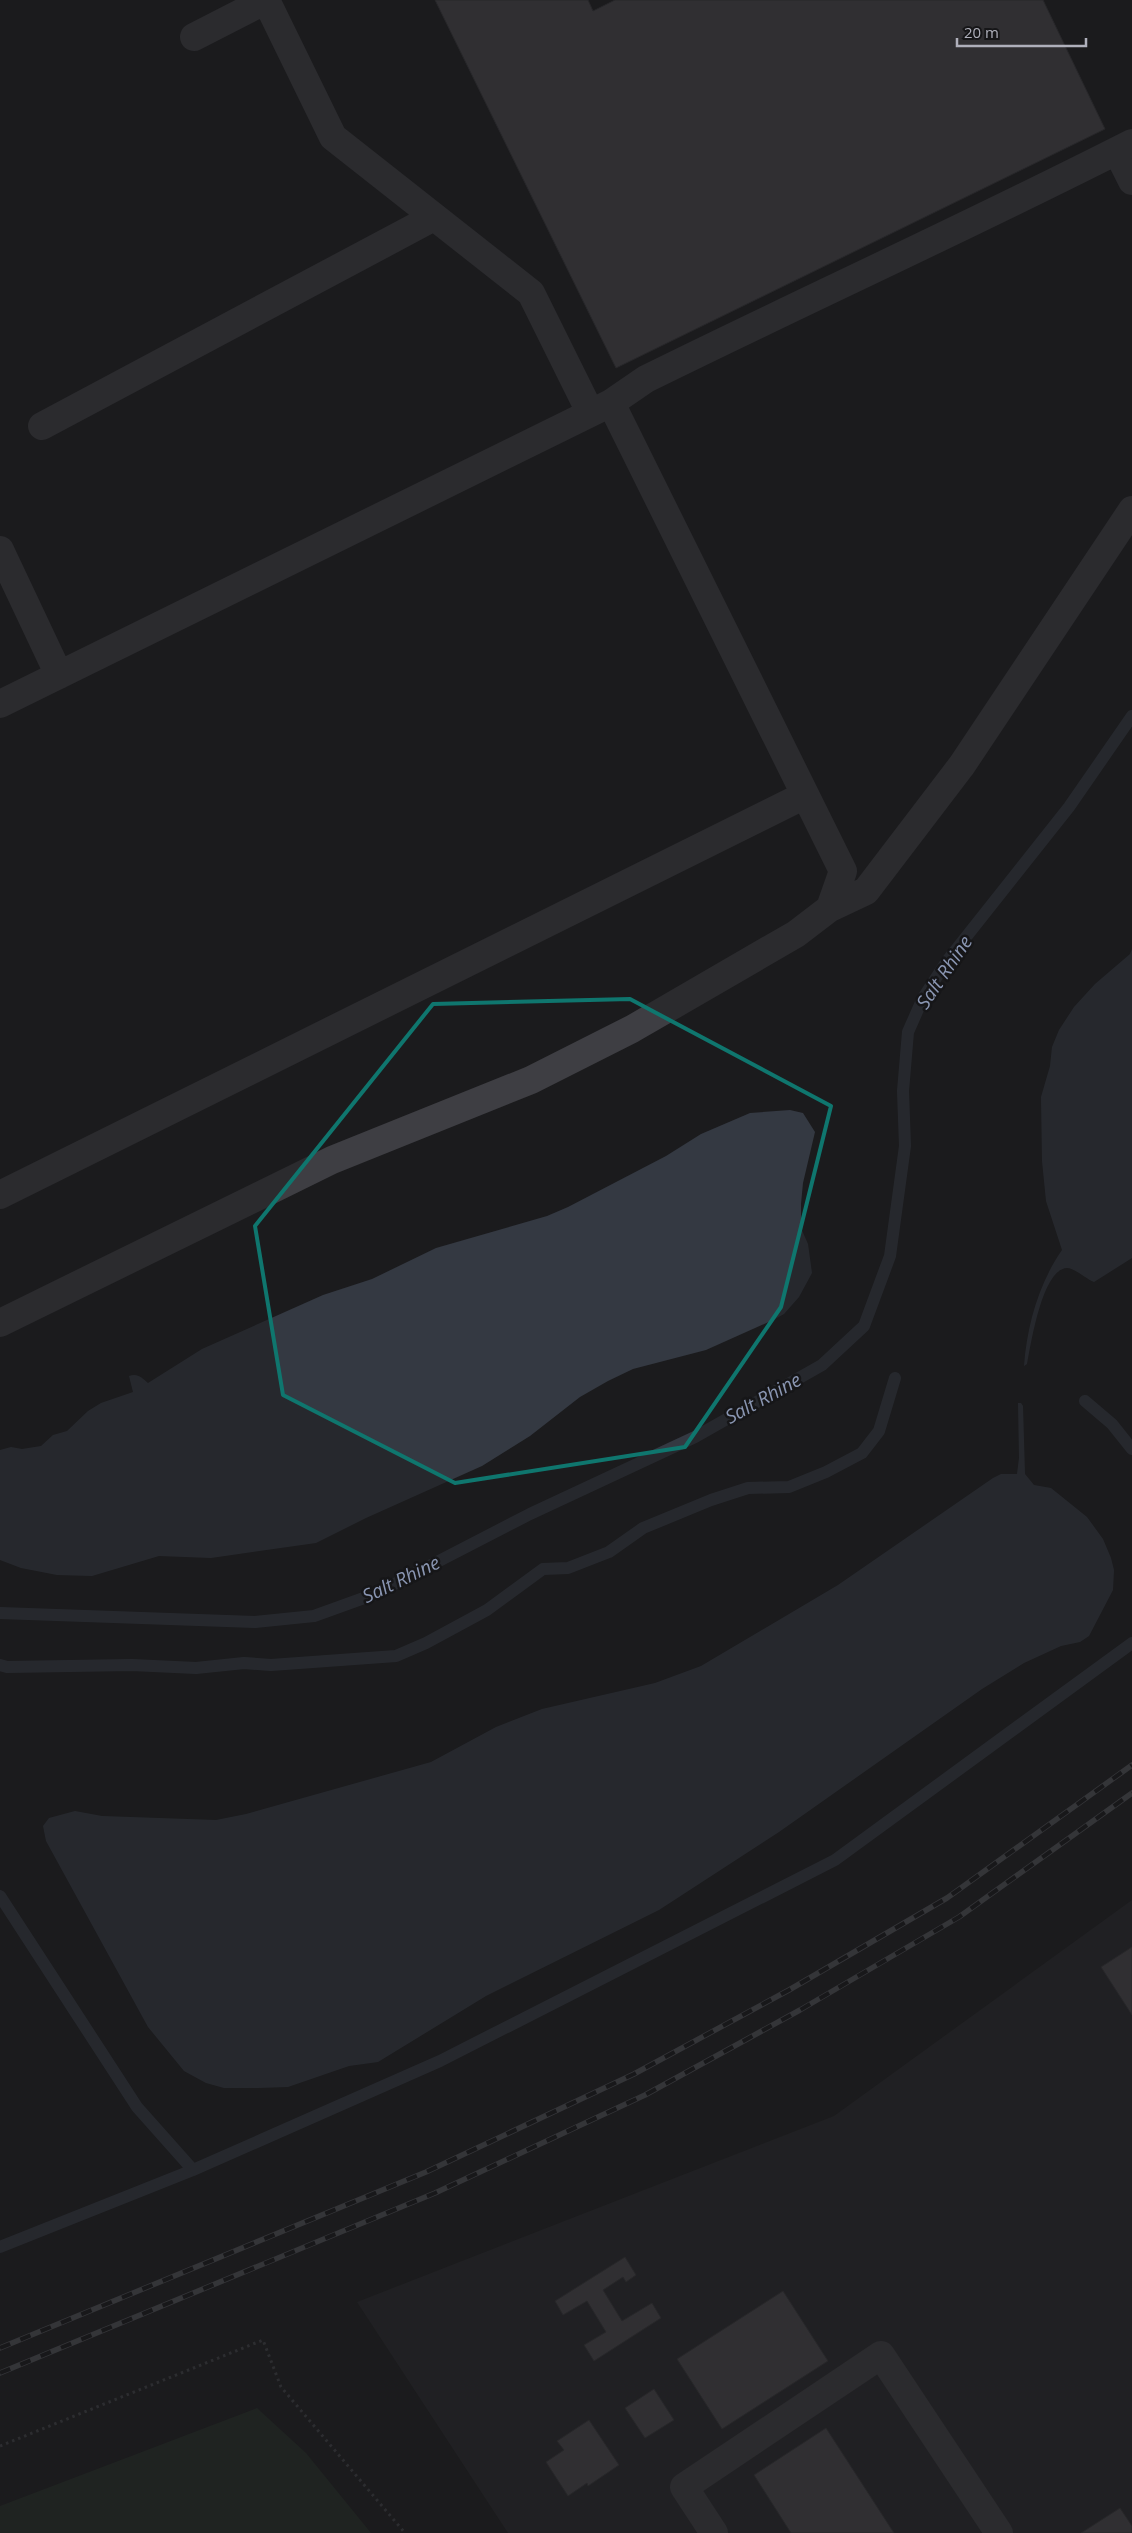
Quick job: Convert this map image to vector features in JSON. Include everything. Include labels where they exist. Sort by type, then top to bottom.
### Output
[{"type":"lane","points":[[194,37],[266,0],[333,137],[531,292],[601,407],[843,871],[830,908]]},
{"type":"lane","points":[[0,704],[601,407],[646,379],[887,261],[956,232],[1124,147],[1132,181]]},
{"type":"lane","points":[[42,426],[434,217]]},
{"type":"lane","points":[[2,1319],[332,1160],[531,1080],[632,1030],[796,934],[830,908],[866,891],[962,765],[1132,510]]},
{"type":"lane","points":[[0,550],[59,675]]},
{"type":"lane","points":[[0,1194],[805,795]]},
{"type":"lane","points":[[714,2533],[684,2487],[881,2355],[999,2533]]},
{"type":"path","points":[[0,2446],[263,2340],[281,2386],[405,2533]]},
{"type":"highlighted area","points":[[630,999],[831,1106],[781,1307],[685,1447],[455,1483],[283,1395],[255,1226],[433,1004]]},
{"type":"shaded area","points":[[1132,949],[1132,1258],[1094,1282],[1070,1268],[1058,1272],[1044,1294],[1027,1364],[1024,1366],[1031,1320],[1047,1276],[1062,1250],[1046,1201],[1042,1161],[1041,1097],[1050,1066],[1052,1047],[1059,1030],[1074,1007],[1095,984],[1130,954]]},
{"type":"shaded area","points":[[790,1110],[803,1113],[815,1132],[803,1183],[801,1204],[801,1228],[808,1244],[812,1273],[799,1297],[784,1314],[706,1350],[633,1369],[608,1381],[580,1397],[530,1436],[482,1466],[366,1518],[316,1543],[211,1558],[159,1556],[92,1576],[57,1575],[21,1568],[0,1560],[0,1450],[11,1447],[22,1449],[41,1446],[53,1435],[67,1431],[88,1411],[101,1403],[133,1392],[129,1376],[137,1376],[148,1383],[202,1349],[323,1295],[372,1279],[436,1248],[547,1216],[568,1207],[666,1156],[701,1134],[750,1113]]},
{"type":"shaded area","points":[[1018,1403],[1021,1403],[1023,1406],[1025,1474],[1034,1485],[1051,1488],[1087,1517],[1103,1539],[1111,1558],[1114,1570],[1113,1590],[1089,1636],[1080,1642],[1061,1646],[1024,1663],[982,1689],[779,1832],[659,1910],[486,1996],[378,2062],[349,2066],[288,2087],[224,2088],[206,2083],[184,2071],[148,2027],[46,1841],[43,1826],[49,1818],[75,1811],[102,1816],[216,1820],[246,1814],[431,1762],[496,1727],[542,1709],[655,1683],[701,1666],[838,1585],[993,1478],[1001,1474],[1017,1474],[1019,1458]]},
{"type":"shaded area","points":[[1132,1900],[1132,2533],[508,2533],[357,2302],[834,2116]]},
{"type":"shaded area","points":[[257,2408],[306,2453],[371,2533],[0,2533],[0,2506]]},
{"type":"building","points":[[435,0],[588,0],[593,11],[615,0],[1043,0],[1105,129],[616,368]]},
{"type":"building","points":[[1132,1947],[1132,2015],[1101,1967]]},
{"type":"building","points":[[625,2257],[636,2275],[626,2282],[623,2277],[603,2290],[622,2321],[652,2303],[661,2318],[594,2361],[584,2345],[606,2332],[587,2301],[563,2315],[555,2301]]},
{"type":"building","points":[[783,2291],[828,2361],[722,2429],[677,2359]]},
{"type":"building","points":[[654,2389],[674,2420],[645,2438],[625,2408]]},
{"type":"building","points":[[589,2420],[619,2465],[588,2486],[587,2483],[568,2496],[546,2462],[564,2450],[557,2441]]},
{"type":"building","points":[[826,2428],[894,2533],[791,2533],[754,2475]]},
{"type":"building","points":[[1120,2508],[1132,2526],[1132,2533],[1081,2533]]},
{"type":"waterway","name":"Salt Rhine","points":[[0,1613],[255,1622],[314,1616],[375,1594],[530,1514],[695,1437],[822,1365],[864,1326],[890,1256],[905,1146],[903,1091],[908,1032],[923,998],[947,961],[1069,807],[1132,716]]},
{"type":"waterway","name":"Salt Rhine","points":[[0,1665],[7,1667],[132,1665],[196,1668],[244,1663],[271,1665],[396,1656],[426,1643],[487,1610],[543,1569],[568,1568],[609,1552],[643,1528],[711,1500],[748,1488],[789,1487],[826,1472],[862,1453],[879,1431],[895,1378]]},
{"type":"waterway","points":[[1085,1401],[1112,1424],[1132,1449]]},
{"type":"waterway","points":[[0,2247],[193,2170],[440,2061],[835,1860],[1132,1643]]},
{"type":"waterway","points":[[0,1896],[137,2107],[193,2170]]},
{"type":"railway","points":[[0,2348],[426,2172],[634,2074],[789,1990],[947,1898],[1132,1765]]},
{"type":"railway","points":[[0,2373],[435,2193],[645,2095],[800,2010],[959,1917],[1132,1793]]}]
